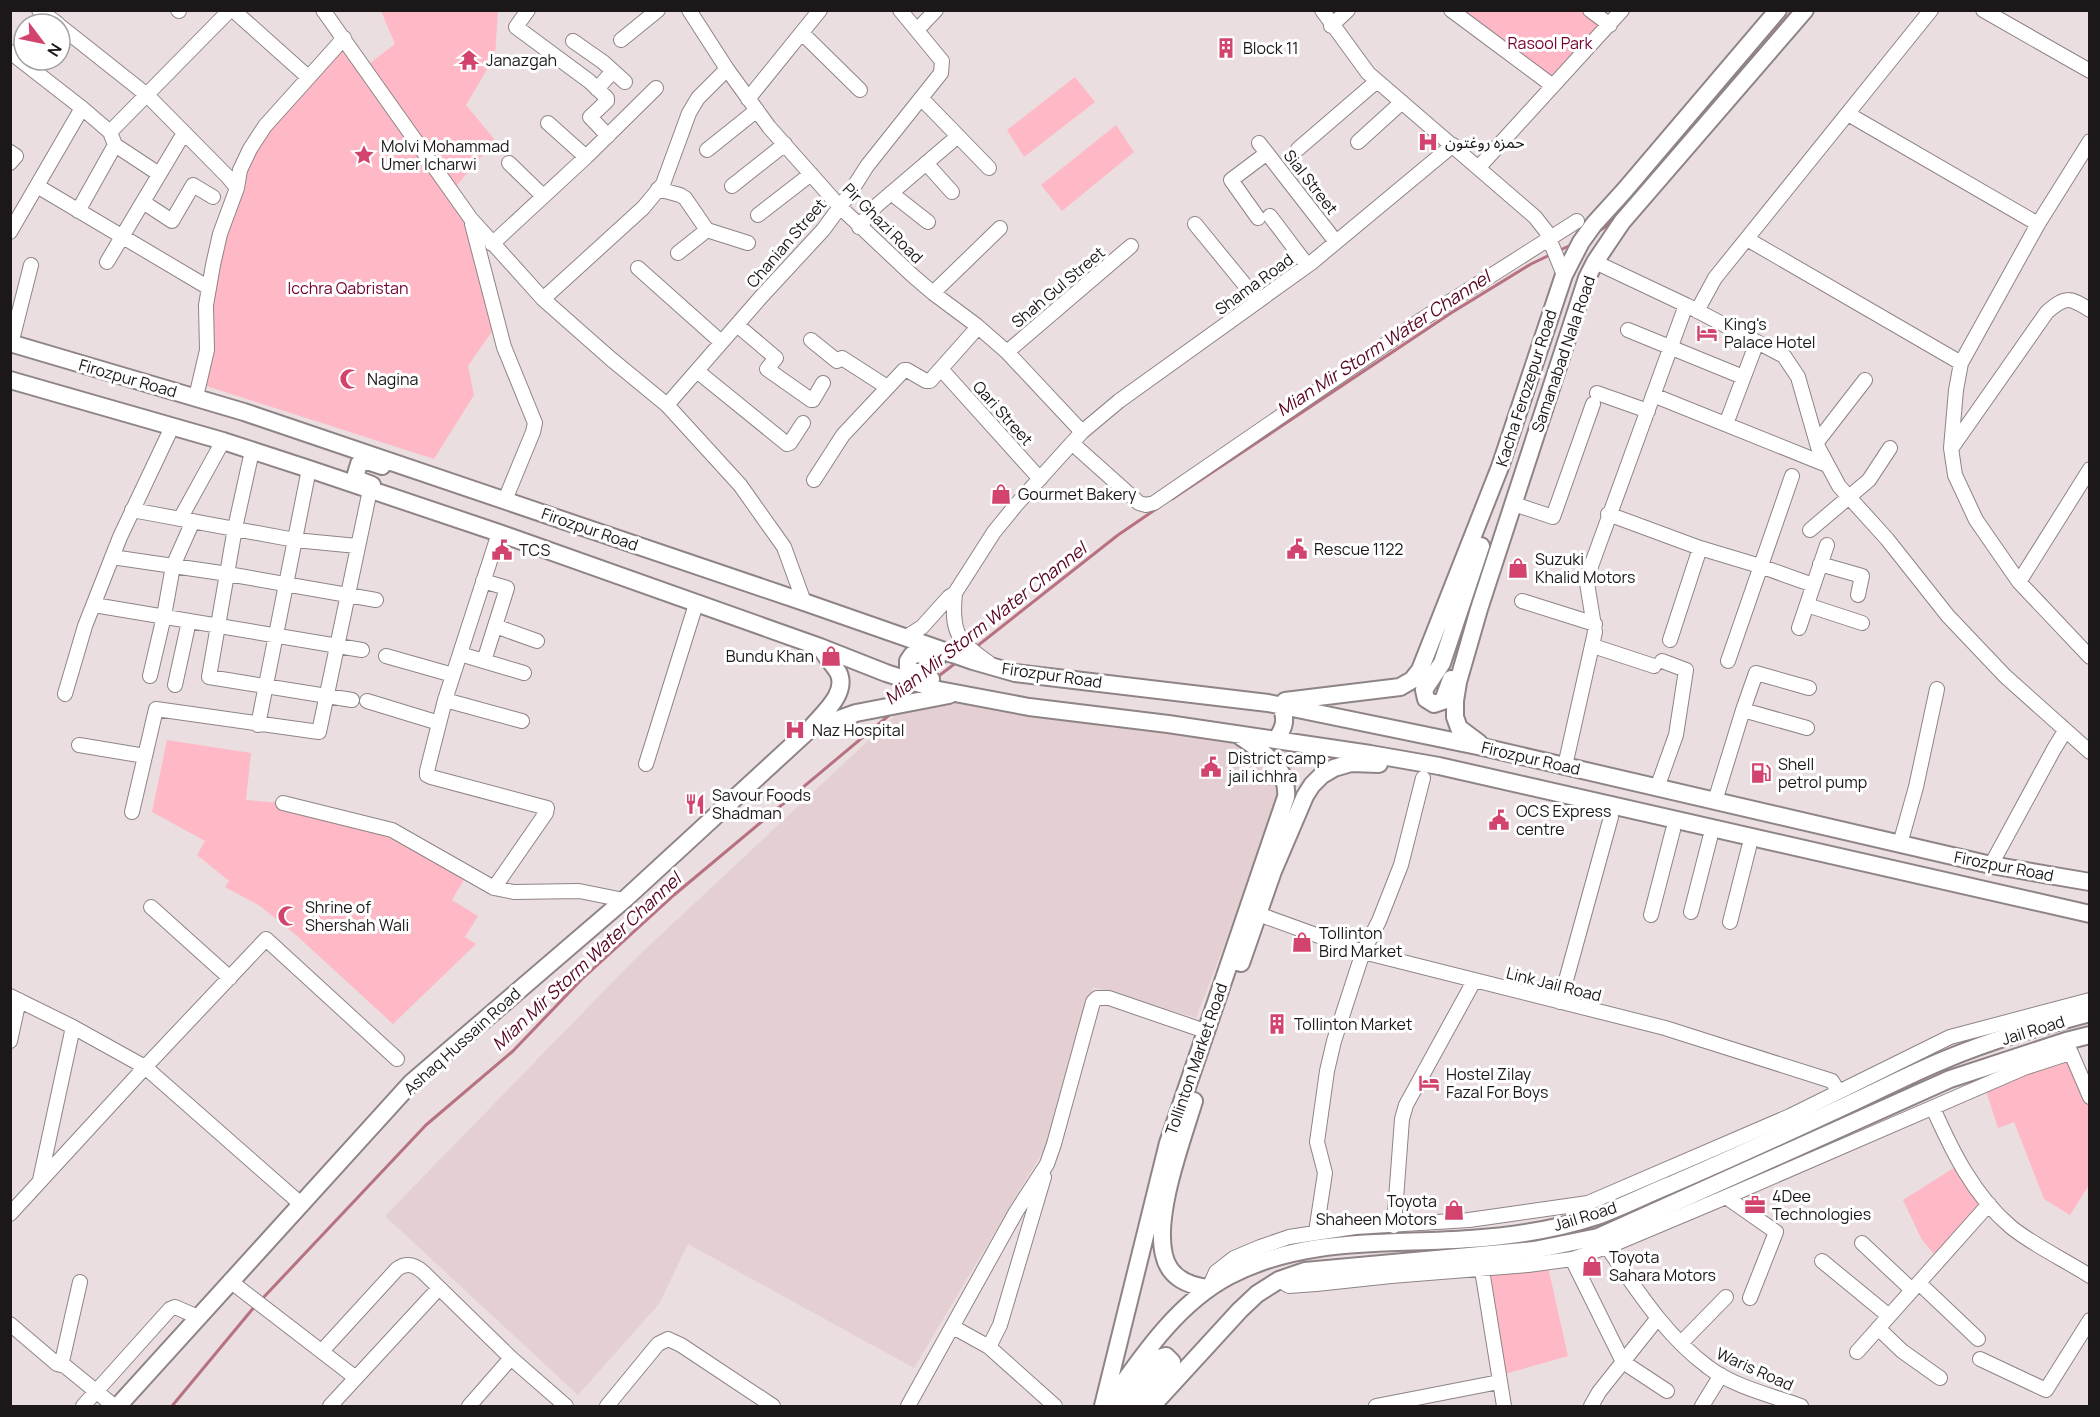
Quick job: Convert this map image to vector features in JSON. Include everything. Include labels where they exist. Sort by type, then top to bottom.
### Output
[{"type":"main road","name":"Kacha Ferozepur Road","points":[[1275,704],[1387,690],[1400,687],[1412,680],[1425,659],[1500,467],[1564,275],[1581,242],[1778,10]]},
{"type":"main road","name":"Samanabad Nala Road","points":[[1487,748],[1465,735],[1459,728],[1455,711],[1458,682],[1479,609],[1578,302],[1595,262],[1622,222],[1645,194],[1805,10]]},
{"type":"main road","name":"Firozpur Road","points":[[11,344],[244,412],[905,638],[960,650],[994,667],[1015,673],[1275,704],[1487,748],[1991,865],[2090,882]]},
{"type":"main road","name":"Firozpur Road","points":[[10,380],[223,441],[309,469],[499,533],[820,647],[938,692],[1029,707],[1168,724],[1439,766],[2090,914]]},
{"type":"main road","points":[[223,441],[253,446],[334,471],[346,471],[350,461],[342,452],[261,426],[244,412]]},
{"type":"main road","points":[[499,533],[474,519],[367,483],[360,480],[356,474],[359,464],[367,461],[480,500],[505,500]]},
{"type":"main road","points":[[1479,609],[1463,642],[1445,697],[1439,704],[1429,703],[1424,696],[1424,690],[1445,654],[1492,513],[1500,467]]},
{"type":"main road","name":"Ashaq Hussain Road","points":[[116,1407],[412,1082],[624,900],[810,729],[841,687],[839,674],[820,647]]},
{"type":"main road","points":[[975,698],[913,671],[908,668],[908,661],[912,655],[918,654],[973,670],[1015,673]]},
{"type":"main road","name":"Ashaq Hussain Road","points":[[810,729],[832,720],[938,692]]},
{"type":"main road","points":[[1275,704],[1285,722],[1276,740]]},
{"type":"main road","points":[[1370,754],[1338,742],[1332,737],[1332,730],[1337,725],[1398,729]]},
{"type":"main road","name":"Tollinton Market Road","points":[[1209,1288],[1193,1286],[1182,1281],[1168,1266],[1163,1255],[1164,1208],[1197,1089],[1258,914],[1287,790],[1282,775],[1270,758],[1237,735]]},
{"type":"main road","name":"Tollinton Market Road","points":[[1105,1407],[1168,1143],[1205,1031],[1267,869],[1305,796],[1322,775],[1334,768],[1351,763],[1439,766]]},
{"type":"main road","name":"Jail Road","points":[[1105,1407],[1167,1327],[1191,1302],[1209,1288],[1268,1258],[1293,1252],[1383,1241],[1470,1239],[1532,1232],[1594,1217],[1704,1170],[1945,1059],[2036,1027],[2090,1013]]},
{"type":"main road","name":"Jail Road","points":[[1152,1407],[1240,1310],[1257,1294],[1279,1280],[1305,1271],[1534,1250],[1598,1237],[1950,1079],[2068,1047],[2090,1035]]},
{"type":"main road","points":[[1121,1407],[1159,1358],[1166,1356],[1172,1362],[1170,1370],[1140,1407]]},
{"type":"street","points":[[78,211],[113,139],[147,95],[231,10],[308,76]]},
{"type":"street","points":[[528,10],[516,27],[571,67],[607,99],[591,118],[608,135]]},
{"type":"street","points":[[621,40],[658,10]]},
{"type":"street","points":[[748,99],[820,10]]},
{"type":"street","name":"Chanian Street","points":[[667,405],[823,230],[867,166],[941,73],[942,61],[900,10]]},
{"type":"street","points":[[917,30],[936,10]]},
{"type":"street","points":[[1322,10],[1331,26],[1368,73],[1535,217],[1544,222],[1559,225],[1577,221]]},
{"type":"street","points":[[1331,26],[1348,10]]},
{"type":"street","points":[[1452,10],[1553,86]]},
{"type":"street","points":[[1590,10],[1610,25]]},
{"type":"street","points":[[1479,167],[1622,10]]},
{"type":"street","points":[[1566,766],[1593,646],[1595,624],[1587,583],[1590,569],[1608,514],[1671,348],[1691,308],[1931,10]]},
{"type":"street","points":[[1983,10],[2090,71]]},
{"type":"street","name":"Pir Ghazi Road","points":[[690,11],[748,99],[840,207],[933,293],[1007,352],[1083,432]]},
{"type":"street","points":[[328,12],[471,219],[492,244],[543,299],[667,405],[720,462],[758,508],[787,554],[804,602]]},
{"type":"street","points":[[802,33],[860,90]]},
{"type":"street","points":[[72,35],[147,95],[237,188]]},
{"type":"street","points":[[196,398],[207,350],[209,288],[220,234],[237,188],[240,170],[265,126],[344,38]]},
{"type":"street","points":[[573,41],[625,82]]},
{"type":"street","points":[[571,67],[587,51]]},
{"type":"street","points":[[10,52],[82,108],[113,139],[159,174]]},
{"type":"street","points":[[543,299],[643,208],[663,183],[689,112],[698,98],[727,69]]},
{"type":"street","points":[[597,88],[613,71]]},
{"type":"street","points":[[1298,149],[1377,81]]},
{"type":"street","points":[[492,244],[656,88]]},
{"type":"street","points":[[921,98],[989,168]]},
{"type":"street","points":[[1358,142],[1402,102]]},
{"type":"street","points":[[10,232],[82,108]]},
{"type":"street","points":[[707,150],[757,110]]},
{"type":"street","points":[[1848,114],[2038,224]]},
{"type":"street","points":[[548,123],[586,157]]},
{"type":"street","points":[[107,262],[184,133]]},
{"type":"street","points":[[2090,141],[2084,165],[2038,224],[1961,363],[1956,390],[1951,448],[1955,475],[1976,519],[2019,582],[2090,657]]},
{"type":"street","points":[[859,226],[876,206],[951,142]]},
{"type":"street","points":[[732,186],[785,144]]},
{"type":"street","name":"Shama Road","points":[[905,638],[922,627],[955,593],[994,532],[1083,432],[1119,401],[1307,265],[1453,145]]},
{"type":"street","name":"Sial Street","points":[[1307,265],[1231,180],[1263,148],[1336,242]]},
{"type":"street","points":[[10,152],[16,156],[10,162]]},
{"type":"street","points":[[509,163],[543,196]]},
{"type":"street","points":[[926,163],[952,192]]},
{"type":"street","points":[[758,215],[812,174]]},
{"type":"street","points":[[143,202],[172,221],[193,185],[213,197]]},
{"type":"street","points":[[37,186],[209,288]]},
{"type":"street","points":[[658,189],[685,198],[707,230],[748,243]]},
{"type":"street","points":[[891,193],[927,222]]},
{"type":"street","points":[[1073,444],[1139,503],[1146,505],[1154,503],[1418,322],[1549,238],[1612,204]]},
{"type":"street","points":[[1535,217],[1549,238],[1564,275]]},
{"type":"street","points":[[471,219],[504,347],[535,423],[505,500]]},
{"type":"street","points":[[1195,224],[1258,301]]},
{"type":"street","points":[[933,293],[1000,228]]},
{"type":"street","points":[[678,253],[707,230]]},
{"type":"street","points":[[1747,239],[1961,363]]},
{"type":"street","name":"Shah Gul Street","points":[[1007,352],[1131,246]]},
{"type":"street","points":[[1595,262],[1784,356],[1798,377],[1816,442],[1839,486],[1887,539],[1948,616],[2005,676],[2090,752]]},
{"type":"street","points":[[11,344],[31,266]]},
{"type":"street","points":[[638,268],[721,342]]},
{"type":"street","points":[[1951,448],[2047,312],[2061,300],[2071,299],[2090,310]]},
{"type":"street","points":[[736,325],[776,358],[766,369],[812,401],[824,382]]},
{"type":"street","points":[[814,480],[843,435],[905,369],[928,381],[978,327]]},
{"type":"street","points":[[1628,330],[1743,377]]},
{"type":"street","points":[[811,339],[837,361],[842,358],[887,387]]},
{"type":"street","points":[[1726,424],[1757,342]]},
{"type":"street","name":"Qari Street","points":[[941,369],[1040,479]]},
{"type":"street","points":[[697,371],[787,444],[803,423]]},
{"type":"street","points":[[1816,442],[1865,380]]},
{"type":"street","points":[[1653,395],[1827,465]]},
{"type":"street","points":[[1514,504],[1553,518],[1595,398],[1648,411]]},
{"type":"street","points":[[65,694],[85,626],[112,557],[172,427]]},
{"type":"street","points":[[150,676],[173,566],[187,520],[223,441]]},
{"type":"street","points":[[1810,530],[1869,480],[1890,448]]},
{"type":"street","points":[[252,451],[235,528],[209,677],[351,700]]},
{"type":"street","points":[[258,725],[309,469]]},
{"type":"street","points":[[2019,582],[2090,470]]},
{"type":"street","points":[[1728,661],[1792,476]]},
{"type":"street","points":[[132,812],[156,709],[319,732],[370,490]]},
{"type":"street","points":[[132,510],[295,540],[357,546]]},
{"type":"street","points":[[1608,514],[1700,548],[1813,585]]},
{"type":"street","points":[[494,888],[546,813],[547,808],[427,775],[445,700],[499,533]]},
{"type":"street","points":[[1799,628],[1827,545]]},
{"type":"street","points":[[1670,640],[1700,548]]},
{"type":"street","points":[[112,557],[228,574],[376,600]]},
{"type":"street","points":[[1820,564],[1862,576],[1858,595]]},
{"type":"street","points":[[483,581],[507,588],[484,661]]},
{"type":"street","name":"Shama Road","points":[[955,593],[953,622],[960,650]]},
{"type":"street","points":[[1522,601],[1595,624]]},
{"type":"street","points":[[646,764],[696,604]]},
{"type":"street","points":[[94,605],[362,650]]},
{"type":"street","points":[[1807,605],[1862,623]]},
{"type":"street","points":[[175,685],[189,621]]},
{"type":"street","points":[[495,626],[537,641]]},
{"type":"street","points":[[1593,646],[1686,670],[1676,735],[1657,788]]},
{"type":"street","points":[[459,654],[524,673]]},
{"type":"street","points":[[386,656],[453,675]]},
{"type":"street","points":[[1715,801],[1756,673],[1809,688]]},
{"type":"street","points":[[1900,844],[1916,787],[1937,689]]},
{"type":"street","points":[[445,700],[522,722]]},
{"type":"street","points":[[367,701],[439,723]]},
{"type":"street","points":[[1743,710],[1807,728]]},
{"type":"street","points":[[1991,865],[2065,731]]},
{"type":"street","points":[[79,745],[145,756]]},
{"type":"street","points":[[1316,1232],[1325,1173],[1317,1142],[1327,1071],[1334,1041],[1363,952],[1379,921],[1401,865],[1423,778]]},
{"type":"street","points":[[283,803],[392,830],[494,888],[514,892],[579,891],[624,900]]},
{"type":"street","points":[[1560,1002],[1611,817]]},
{"type":"street","points":[[1651,915],[1673,830]]},
{"type":"street","points":[[1691,912],[1710,838]]},
{"type":"street","points":[[1730,922],[1749,847]]},
{"type":"street","points":[[151,907],[230,978]]},
{"type":"street","name":"Link Jail Road","points":[[1258,914],[1363,952],[1665,1028],[1832,1081],[1838,1091]]},
{"type":"street","points":[[10,1214],[264,941],[268,940],[397,1059]]},
{"type":"street","points":[[1394,1226],[1402,1119],[1406,1105],[1474,981]]},
{"type":"street","points":[[989,1347],[1000,1325],[1054,1144],[1093,1002],[1102,997],[1109,998],[1205,1031]]},
{"type":"street","points":[[10,1041],[15,998],[145,1067],[302,1205]]},
{"type":"street","points":[[1209,1288],[1216,1272],[1234,1258],[1289,1237],[1316,1232],[1469,1220],[1588,1203],[1790,1116],[1950,1037],[2090,1000]]},
{"type":"street","points":[[39,1183],[73,1027]]},
{"type":"street","points":[[1279,1280],[1289,1286],[1482,1270],[1572,1259],[1726,1197],[1934,1108],[2068,1047],[2090,1097]]},
{"type":"street","points":[[1934,1108],[1960,1164],[1989,1204],[2012,1227],[2090,1276]]},
{"type":"street","points":[[908,1407],[1016,1212],[1047,1164]]},
{"type":"street","points":[[1726,1197],[1776,1232],[1750,1298]]},
{"type":"street","points":[[1857,1352],[1989,1204]]},
{"type":"street","points":[[1862,1243],[1978,1339]]},
{"type":"street","name":"Waris Road","points":[[1606,1247],[1657,1319],[1708,1368],[1787,1404],[1802,1407]]},
{"type":"street","points":[[1572,1259],[1623,1362],[1667,1391]]},
{"type":"street","points":[[1822,1261],[1889,1316]]},
{"type":"street","points":[[322,1351],[402,1266],[409,1264],[417,1267],[511,1358],[566,1407]]},
{"type":"street","points":[[1482,1270],[1504,1407]]},
{"type":"street","points":[[230,1281],[356,1378]]},
{"type":"street","points":[[57,1364],[63,1357],[80,1282]]},
{"type":"street","points":[[330,1407],[439,1288]]},
{"type":"street","points":[[1681,1343],[1726,1297]]},
{"type":"street","points":[[92,1401],[170,1309],[175,1307],[198,1317]]},
{"type":"street","points":[[1591,1407],[1599,1392],[1657,1319]]},
{"type":"street","points":[[1980,1359],[2046,1390],[2090,1320]]},
{"type":"street","points":[[10,1324],[57,1364],[61,1372],[92,1401],[116,1407]]},
{"type":"street","points":[[953,1327],[989,1347],[1055,1407]]},
{"type":"street","points":[[1878,1328],[1902,1351],[1940,1378]]},
{"type":"street","points":[[607,1407],[658,1344],[668,1339],[681,1345],[773,1407]]},
{"type":"street","points":[[469,1407],[511,1358]]},
{"type":"street","points":[[1702,1407],[1721,1375]]},
{"type":"street","points":[[1376,1406],[1499,1382]]},
{"type":"shaded area","points":[[934,679],[968,692],[1303,741],[1196,1018],[1093,987],[1068,1079],[1061,1090],[1046,1146],[914,1368],[688,1244],[659,1304],[578,1395],[385,1216],[635,959]]},
{"type":"green space","name":"Icchra Qabristan","points":[[381,11],[498,11],[495,56],[466,105],[495,140],[452,191],[471,219],[498,323],[468,366],[474,395],[434,459],[200,384],[206,305],[245,159],[344,38],[365,67],[395,44]]},
{"type":"green space","name":"Rasool Park","points":[[1451,11],[1589,11],[1610,25],[1553,86]]},
{"type":"green space","points":[[1075,77],[1095,102],[1024,157],[1007,130]]},
{"type":"green space","points":[[1116,125],[1134,152],[1062,211],[1041,185]]},
{"type":"green space","points":[[167,740],[251,753],[246,800],[283,803],[392,830],[468,873],[452,900],[478,916],[465,937],[476,944],[393,1024],[296,935],[260,906],[225,887],[229,881],[197,855],[205,841],[152,812]]},
{"type":"green space","points":[[2069,1058],[2090,1103],[2089,1185],[2070,1215],[2044,1199],[2014,1122],[1998,1128],[1986,1091]]},
{"type":"green space","points":[[1960,1164],[1989,1204],[1939,1260],[1922,1240],[1903,1200]]},
{"type":"green space","points":[[1548,1267],[1568,1356],[1498,1376],[1484,1272],[1535,1271]]},
{"type":"waterway","name":"Mian Mir Storm Water Channel","points":[[1596,233],[1608,225],[1793,10]]},
{"type":"waterway","name":"Mian Mir Storm Water Channel","points":[[1558,251],[1571,245]]},
{"type":"waterway","name":"Mian Mir Storm Water Channel","points":[[1172,499],[1451,313],[1531,264],[1552,254]]},
{"type":"waterway","name":"Mian Mir Storm Water Channel","points":[[976,647],[1118,535],[1159,507]]},
{"type":"waterway","name":"Mian Mir Storm Water Channel","points":[[936,678],[957,662]]},
{"type":"waterway","name":"Mian Mir Storm Water Channel","points":[[262,1299],[426,1125],[513,1051],[582,979],[674,895],[893,712]]},
{"type":"waterway","name":"Mian Mir Storm Water Channel","points":[[172,1406],[255,1306]]},
{"type":"place","name":"Block 11","points":[[1226,48]]},
{"type":"place","name":"Janazgah","points":[[469,60]]},
{"type":"place","name":"حمزه روغتون","points":[[1428,142]]},
{"type":"place","name":"Molvi Mohammad Umer Icharwi","points":[[364,155]]},
{"type":"place","name":"King's Palace Hotel","points":[[1707,333]]},
{"type":"place","name":"Nagina","points":[[350,379]]},
{"type":"place","name":"Gourmet Bakery","points":[[1001,494]]},
{"type":"place","name":"Rescue 1122","points":[[1297,549]]},
{"type":"place","name":"TCS","points":[[502,550]]},
{"type":"place","name":"Suzuki Khalid Motors","points":[[1518,568]]},
{"type":"place","name":"Bundu Khan","points":[[831,656]]},
{"type":"place","name":"Naz Hospital","points":[[795,730]]},
{"type":"place","name":"District camp jail ichhra","points":[[1211,767]]},
{"type":"place","name":"Shell petrol pump","points":[[1761,773]]},
{"type":"place","name":"Savour Foods Shadman","points":[[695,804]]},
{"type":"place","name":"OCS Express centre","points":[[1499,820]]},
{"type":"place","name":"Shrine of Shershah Wali","points":[[288,916]]},
{"type":"place","name":"Tollinton Bird Market","points":[[1302,942]]},
{"type":"place","name":"Tollinton Market","points":[[1277,1024]]},
{"type":"place","name":"Hostel Zilay Fazal For Boys","points":[[1429,1083]]},
{"type":"place","name":"4Dee Technologies","points":[[1755,1205]]},
{"type":"place","name":"Toyota Shaheen Motors","points":[[1454,1210]]},
{"type":"place","name":"Toyota Sahara Motors","points":[[1592,1266]]}]
